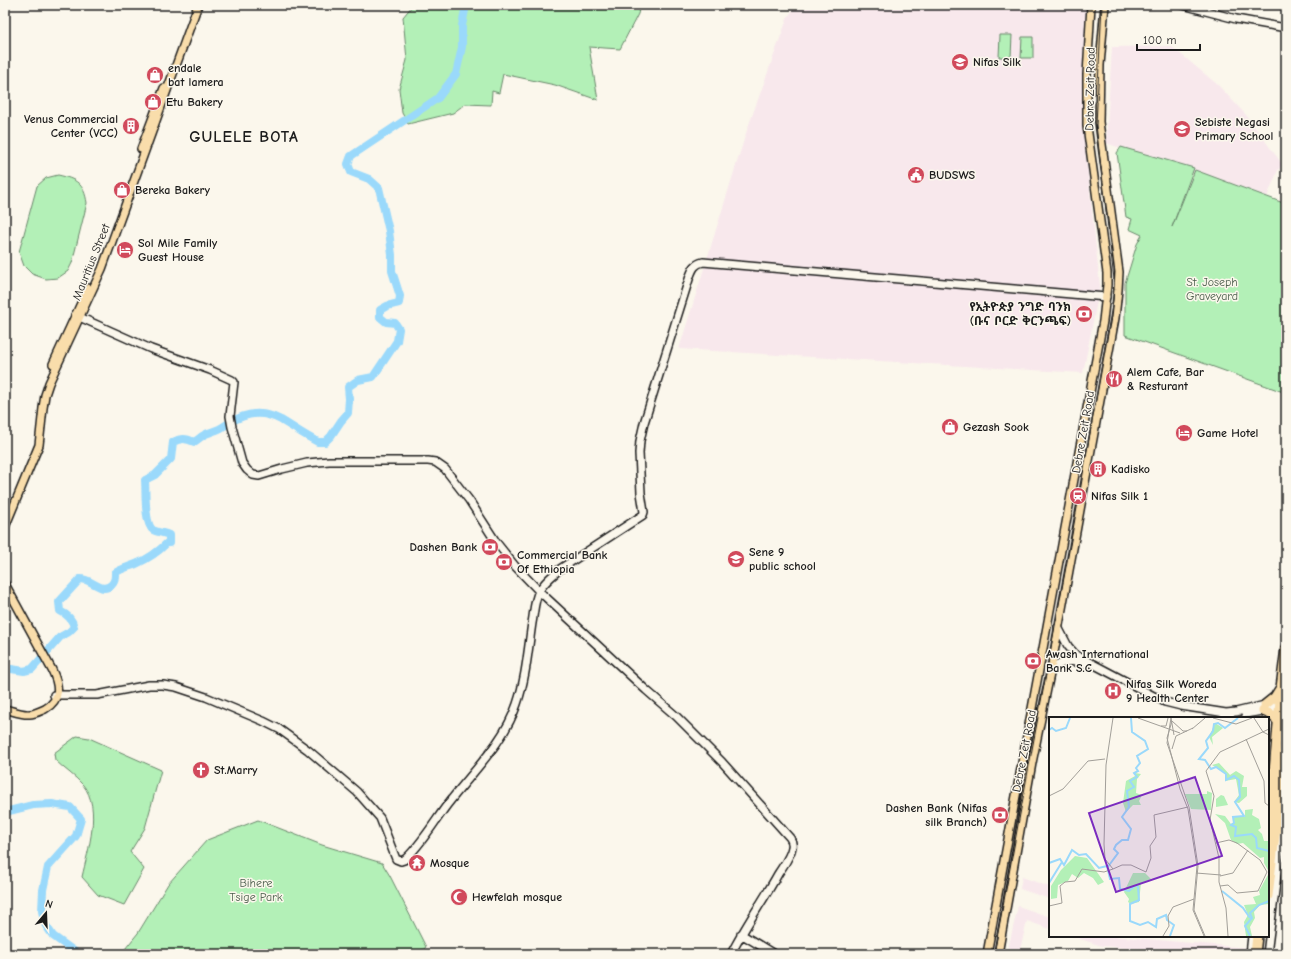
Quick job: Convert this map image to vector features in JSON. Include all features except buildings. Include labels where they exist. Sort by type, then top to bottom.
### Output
[{"type":"highway","points":[[1269,879],[1278,722],[1283,707],[1281,688],[1286,648]]},
{"type":"highway","points":[[1278,722],[1273,714],[1264,708],[1275,697],[1281,688]]},
{"type":"highway","points":[[1269,838],[1273,812],[1283,801],[1286,741]]},
{"type":"highway","points":[[1255,954],[1257,937]]},
{"type":"highway","points":[[1261,954],[1263,937]]},
{"type":"main road","name":"Mauritius Street","points":[[5,527],[39,445],[45,395],[49,383],[97,268],[194,5]]},
{"type":"main road","name":"Mauritius Street","points":[[5,519],[35,445],[39,401],[45,381],[102,269],[198,5]]},
{"type":"main road","name":"Debre Zeit Road","points":[[987,954],[1106,298],[1106,273],[1087,126],[1087,75],[1091,5]]},
{"type":"main road","name":"Debre Zeit Road","points":[[998,954],[1112,334],[1119,286],[1119,272],[1099,122],[1100,72],[1105,5]]},
{"type":"main road","points":[[5,584],[46,664],[54,684],[55,695],[47,704],[35,710],[24,711],[5,708]]},
{"type":"main road","points":[[5,590],[38,648]]},
{"type":"street","points":[[1183,5],[1236,19],[1286,28]]},
{"type":"street","points":[[1199,5],[1236,16],[1286,25]]},
{"type":"street","points":[[55,695],[97,695],[149,685],[163,685],[176,687],[206,697],[264,720],[308,750],[357,792],[380,818],[396,859],[401,861],[408,857],[488,754],[504,733],[513,716],[524,680],[535,606],[539,591],[549,578],[560,569],[643,515],[644,512],[639,463],[640,440],[690,276],[693,268],[698,263],[703,262],[1106,298]]},
{"type":"street","points":[[78,316],[151,349],[210,370],[232,380],[234,382],[230,416],[232,427],[242,463],[253,475],[259,476],[307,463],[329,461],[428,460],[435,462],[445,469],[469,500],[515,566],[539,591],[676,716],[722,762],[790,838],[792,843],[791,852],[770,890],[741,934],[731,954]]},
{"type":"street","points":[[1058,627],[1068,646],[1076,655],[1152,700],[1171,708],[1228,716],[1264,708],[1283,707]]},
{"type":"street","points":[[1051,669],[1062,662],[1071,660],[1079,661],[1112,676]]},
{"type":"street","points":[[1267,954],[1280,851],[1282,820],[1273,812]]},
{"type":"street","points":[[741,934],[774,954]]},
{"type":"street","points":[[1250,954],[1252,937]]},
{"type":"shaded area","points":[[796,5],[1087,5],[1083,124],[1100,286],[1083,373],[679,349],[747,130],[787,19]]},
{"type":"shaded area","name":"Sebiste Negasi Primary School","points":[[1171,46],[1218,85],[1246,115],[1283,165],[1278,170],[1267,197],[1106,143],[1112,47]]},
{"type":"shaded area","points":[[1022,877],[1049,887],[1049,899],[1020,889]]},
{"type":"shaded area","points":[[1018,906],[1049,917],[1049,929],[1027,921],[1019,954],[1007,954]]},
{"type":"shaded area","points":[[1074,937],[1123,937],[1249,948],[1249,954],[1198,954],[1102,946]]},
{"type":"green space","points":[[413,5],[640,5],[638,14],[620,49],[589,47],[598,100],[555,85],[503,74],[499,93],[492,91],[491,105],[465,104],[453,113],[408,124],[402,113],[399,89],[407,60],[403,17]]},
{"type":"green space","points":[[1000,35],[1012,35],[1011,57],[999,57]]},
{"type":"green space","points":[[1022,37],[1033,37],[1033,58],[1021,58]]},
{"type":"green space","name":"St. Joseph Graveyard","points":[[1121,147],[1194,168],[1172,227],[1195,170],[1286,204],[1286,393],[1125,335],[1125,283],[1137,244],[1142,235],[1129,229],[1132,219],[1126,217],[1117,153]]},
{"type":"green space","points":[[58,175],[70,178],[78,183],[84,191],[87,203],[72,263],[68,271],[58,278],[46,279],[32,274],[24,266],[19,252],[37,186],[46,178]]},
{"type":"green space","points":[[77,736],[89,738],[161,770],[145,828],[130,852],[144,869],[124,905],[98,895],[82,877],[92,830],[92,805],[89,794],[83,785],[55,760],[54,753]]},
{"type":"green space","name":"Bihere Tsige Park","points":[[258,820],[322,845],[382,863],[426,947],[418,954],[121,954],[138,933],[168,884],[207,840]]},
{"type":"waterway","points":[[5,668],[24,671],[32,669],[60,637],[74,627],[69,618],[60,611],[59,602],[80,579],[89,581],[100,587],[107,587],[113,582],[115,573],[145,560],[169,543],[169,535],[153,530],[150,527],[146,507],[145,480],[155,475],[171,459],[173,442],[184,439],[194,442],[204,435],[235,420],[257,414],[273,416],[318,442],[325,442],[348,413],[348,387],[358,380],[373,377],[397,341],[399,329],[395,323],[386,322],[380,317],[380,310],[387,306],[399,303],[400,296],[392,271],[389,231],[379,188],[369,179],[351,172],[348,164],[351,156],[438,98],[456,74],[462,47],[462,26],[466,5]]},
{"type":"waterway","points":[[5,812],[33,805],[52,804],[70,807],[81,819],[76,836],[48,867],[43,890],[42,911],[45,924],[53,936],[78,954]]},
{"type":"tram line","points":[[994,954],[1079,497],[1113,300],[1114,279],[1096,125],[1102,5]]},
{"type":"place","name":"Nifas Silk","points":[[960,62]]},
{"type":"place","name":"endale bat lamera","points":[[155,75]]},
{"type":"place","name":"Etu Bakery","points":[[153,102]]},
{"type":"place","name":"Venus Commercial Center (VCC)","points":[[131,126]]},
{"type":"place","name":"Sebiste Negasi Primary School","points":[[1182,129]]},
{"type":"place","name":"BUDSWS","points":[[916,175]]},
{"type":"place","name":"Bereka Bakery","points":[[122,190]]},
{"type":"place","name":"Sol Mile Family Guest House","points":[[125,250]]},
{"type":"place","name":"የኢትዮጵያ ንግድ ባንክ (ቡና ቦርድ ቅርንጫፍ)","points":[[1084,314]]},
{"type":"place","name":"Alem Cafe, Bar & Resturant","points":[[1114,379]]},
{"type":"place","name":"Gezash Sook","points":[[950,427]]},
{"type":"place","name":"Game Hotel","points":[[1184,433]]},
{"type":"place","name":"Kadisko","points":[[1098,469]]},
{"type":"place","name":"Nifas Silk 1","points":[[1078,496]]},
{"type":"place","name":"Dashen Bank","points":[[490,547]]},
{"type":"place","name":"Sene 9 public school","points":[[736,559]]},
{"type":"place","name":"Commercial Bank Of Ethiopia","points":[[504,562]]},
{"type":"place","name":"Awash International Bank S.C","points":[[1033,661]]},
{"type":"place","name":"Nifas Silk Woreda 9 Health Center","points":[[1113,691]]},
{"type":"place","name":"St.Marry","points":[[201,770]]},
{"type":"place","name":"Dashen Bank (Nifas silk Branch)","points":[[1000,815]]},
{"type":"place","name":"Mosque","points":[[417,863]]},
{"type":"place","name":"Hewfelah mosque","points":[[459,897]]},
{"type":"district","name":"GULELE BOTA","points":[[244,137]]}]
